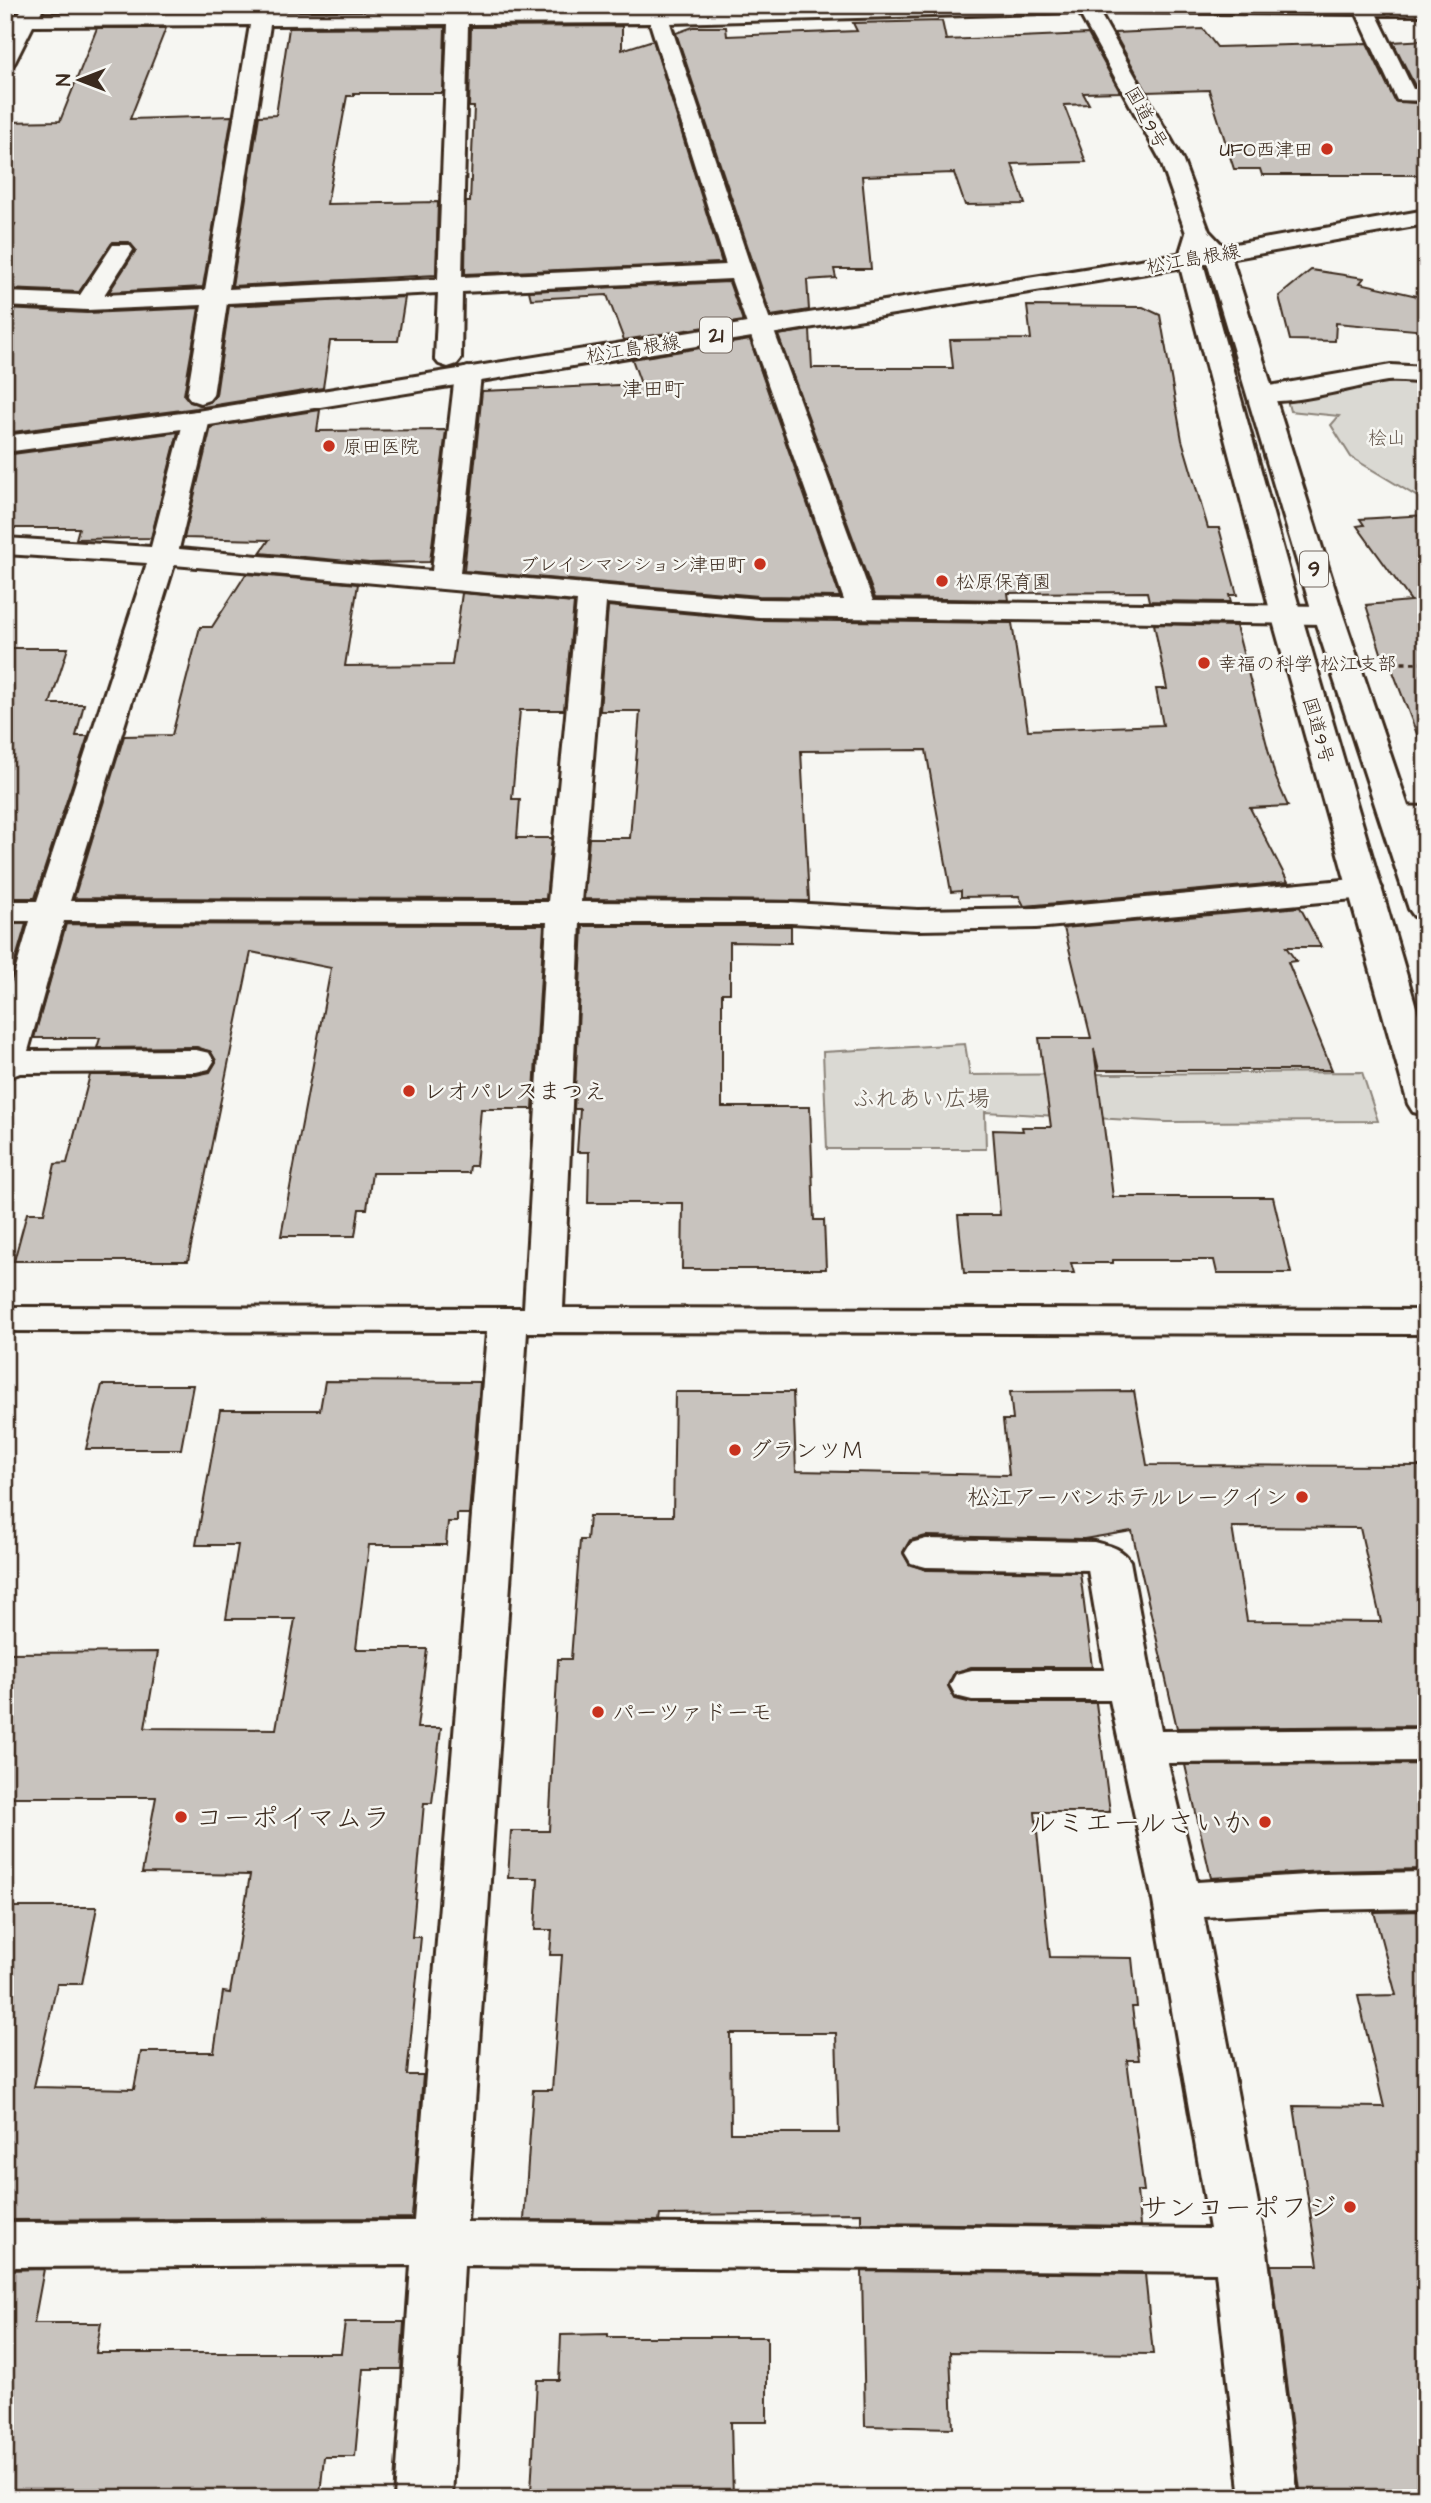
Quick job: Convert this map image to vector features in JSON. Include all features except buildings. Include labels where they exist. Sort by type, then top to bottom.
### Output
[{"type":"main road","points":[[5,62],[22,17],[261,20],[286,13],[458,19],[656,11],[1085,6],[1426,9]]},
{"type":"main road","name":"国道9号","points":[[1085,6],[1171,159],[1286,614],[1426,1104]]},
{"type":"main road","points":[[1364,8],[1405,95],[1426,95]]},
{"type":"main road","points":[[656,11],[740,271],[862,610]]},
{"type":"main road","points":[[444,581],[458,367],[451,283],[458,19]]},
{"type":"main road","points":[[195,1061],[6,1065],[50,911],[163,556],[198,407],[261,20]]},
{"type":"main road","name":"松江島根線","points":[[5,444],[198,407],[1195,246],[1426,199]]},
{"type":"main road","name":"松江島根線","points":[[1195,246],[1426,217]]},
{"type":"main road","name":"松江島根線","points":[[758,318],[1131,245]]},
{"type":"main road","name":"国道9号","points":[[1195,246],[1261,394],[1328,615],[1411,817],[1426,909]]},
{"type":"main road","points":[[87,303],[121,250]]},
{"type":"main road","points":[[5,299],[87,303],[451,283],[740,271]]},
{"type":"main road","points":[[1261,394],[1282,393],[1391,373],[1426,374]]},
{"type":"main road","name":"松江島根線","points":[[5,422],[198,407]]},
{"type":"main road","points":[[5,546],[163,556],[759,608],[1328,615]]},
{"type":"main road","points":[[423,2498],[439,2242],[592,593]]},
{"type":"main road","points":[[5,911],[791,913],[918,920],[1036,918],[1365,888]]},
{"type":"main road","points":[[5,1319],[1426,1322]]},
{"type":"main road","points":[[926,1553],[1094,1556],[1108,1561],[1141,1747],[1177,1901],[1240,2250],[1270,2498]]},
{"type":"main road","points":[[972,1685],[1130,1685]]},
{"type":"main road","points":[[1141,1747],[1426,1745]]},
{"type":"main road","points":[[1177,1901],[1322,1892],[1426,1890]]},
{"type":"main road","points":[[5,2245],[439,2242],[1240,2250]]},
{"type":"green space","name":"桧山","points":[[1400,379],[1426,381],[1426,502],[1351,457],[1331,425],[1339,416],[1290,411],[1287,400]]},
{"type":"green space","name":"ふれあい広場","points":[[965,1044],[970,1075],[1362,1072],[1378,1121],[1167,1122],[985,1112],[986,1149],[827,1149],[823,1052]]},
{"type":"place","name":"UFO西津田","points":[[1327,149]]},
{"type":"place","name":"原田医院","points":[[329,446]]},
{"type":"place","name":"ブレインマンション津田町","points":[[760,564]]},
{"type":"place","name":"松原保育園","points":[[942,581]]},
{"type":"place","name":"幸福の科学 松江支部","points":[[1204,663]]},
{"type":"place","name":"レオパレスまつえ","points":[[409,1091]]},
{"type":"place","name":"グランツＭ","points":[[735,1450]]},
{"type":"place","name":"松江アーバンホテルレークイン","points":[[1302,1497]]},
{"type":"place","name":"パーツァドーモ","points":[[598,1712]]},
{"type":"place","name":"コーポイマムラ","points":[[181,1817]]},
{"type":"place","name":"ルミエールさいか","points":[[1265,1822]]},
{"type":"place","name":"サンコーポフジ","points":[[1350,2207]]},
{"type":"district","name":"津田町","points":[[653,389]]}]
